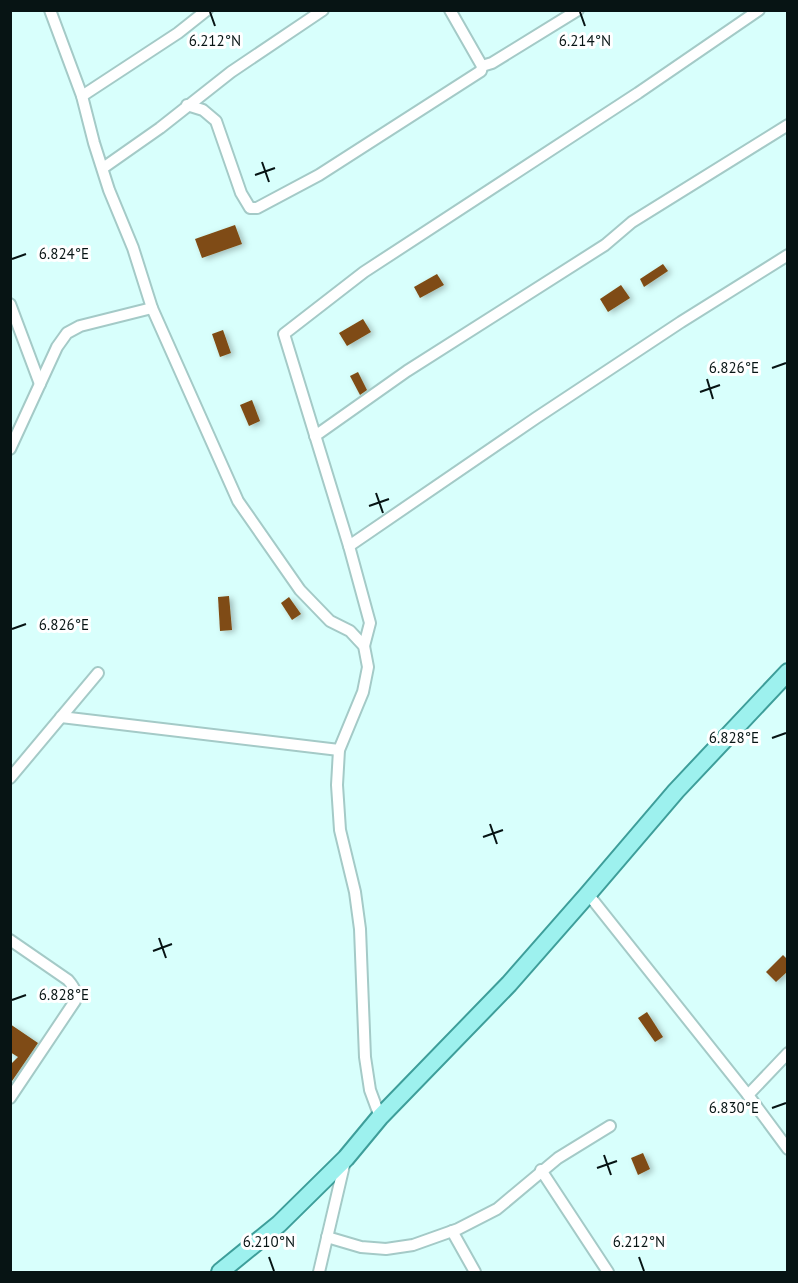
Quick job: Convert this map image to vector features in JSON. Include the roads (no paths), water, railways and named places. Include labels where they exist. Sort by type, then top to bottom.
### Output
[{"type":"main road","points":[[220,1272],[279,1224],[346,1158],[380,1117],[509,984],[676,791],[788,672]]},
{"type":"street","points":[[50,10],[82,96],[103,168],[133,248],[152,308],[238,501],[300,590],[330,621],[350,631],[364,645]]},
{"type":"street","points":[[187,10],[190,23]]},
{"type":"street","points":[[82,96],[207,10]]},
{"type":"street","points":[[103,168],[160,128],[231,72],[322,10]]},
{"type":"street","points":[[187,105],[203,110],[216,121],[241,193],[250,208],[257,208],[319,175],[481,71],[482,66],[450,10]]},
{"type":"street","points":[[482,66],[492,63],[578,10]]},
{"type":"street","points":[[380,1117],[370,1090],[365,1057],[360,928],[355,892],[340,830],[337,785],[339,750],[363,692],[368,667],[364,645],[370,623],[349,546],[284,338],[285,332],[364,272],[638,93],[759,10]]},
{"type":"street","points":[[315,436],[407,371],[605,245],[632,222],[788,125]]},
{"type":"street","points":[[349,546],[613,367],[788,255]]},
{"type":"street","points":[[10,304],[40,384]]},
{"type":"street","points":[[10,449],[57,347],[67,333],[80,326],[152,308]]},
{"type":"street","points":[[10,778],[98,673]]},
{"type":"street","points":[[61,717],[339,750]]},
{"type":"street","points":[[588,894],[748,1095],[788,1149]]},
{"type":"street","points":[[10,940],[68,980],[76,994],[75,1001],[10,1098]]},
{"type":"street","points":[[748,1095],[788,1053]]},
{"type":"street","points":[[327,1237],[361,1246],[386,1249],[413,1245],[452,1231],[497,1209],[541,1170],[610,1126]]},
{"type":"street","points":[[319,1272],[346,1158]]},
{"type":"street","points":[[541,1170],[608,1272]]},
{"type":"street","points":[[452,1231],[475,1272]]}]
